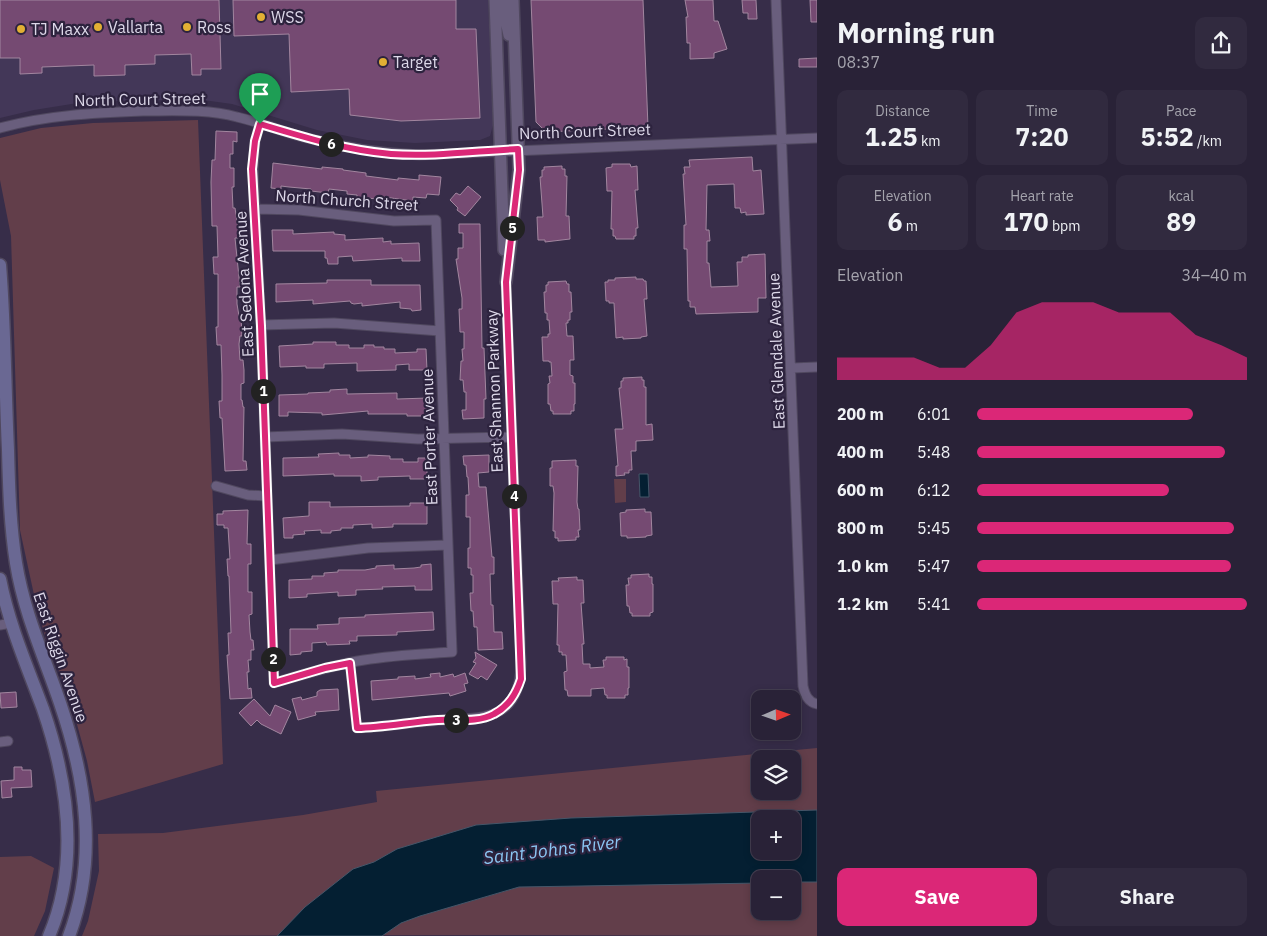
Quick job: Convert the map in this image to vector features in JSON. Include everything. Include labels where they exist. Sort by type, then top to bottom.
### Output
[{"type":"main road","name":"East Riggin Avenue","points":[[0,265],[10,515],[16,564],[29,620],[69,732],[86,814],[86,867],[78,906],[69,936]]},
{"type":"main road","points":[[0,579],[5,624],[50,734],[60,772],[67,816],[68,848],[66,878],[59,906],[48,936]]},
{"type":"main road","points":[[67,816],[86,814]]},
{"type":"street","name":"East Shannon Parkway","points":[[350,663],[357,728],[439,720],[478,719],[493,715],[507,705],[516,693],[521,679],[494,0]]},
{"type":"street","points":[[505,0],[506,21],[515,56]]},
{"type":"street","name":"East Shannon Parkway","points":[[506,282],[519,170],[513,0]]},
{"type":"street","name":"East Glendale Avenue","points":[[776,0],[792,368],[803,686],[805,694],[813,702]]},
{"type":"street","name":"North Court Street","points":[[0,128],[26,121],[69,114],[167,111],[217,113],[238,117],[332,144],[391,154],[817,138]]},
{"type":"street","name":"East Sedona Avenue","points":[[260,124],[255,141],[252,169],[256,209],[274,683],[325,668],[350,663]]},
{"type":"street","name":"North Church Street","points":[[256,209],[299,210],[394,221],[436,220]]},
{"type":"street","name":"East Porter Avenue","points":[[350,663],[398,655],[452,652],[436,220]]},
{"type":"street","points":[[261,326],[334,323],[440,331]]},
{"type":"street","points":[[792,368],[817,367]]},
{"type":"street","points":[[265,437],[342,434],[444,439],[512,436]]},
{"type":"street","points":[[216,486],[248,495],[266,496]]},
{"type":"street","points":[[270,560],[368,548],[448,545]]},
{"type":"shaded area","points":[[0,0],[488,0],[493,125],[490,136],[480,140],[415,143],[367,140],[317,130],[232,104],[196,99],[84,102],[0,118]]},
{"type":"shaded area","points":[[198,120],[223,764],[95,802],[87,761],[69,695],[47,643],[36,604],[20,530],[11,236],[0,180],[0,138],[41,128],[93,123]]},
{"type":"shaded area","points":[[614,479],[626,479],[626,502],[615,503]]},
{"type":"shaded area","points":[[817,748],[817,936],[82,936],[88,921],[99,871],[98,834],[163,833],[303,815],[377,802],[376,791],[751,754],[751,800],[801,800],[801,750],[796,750]]},
{"type":"shaded area","points":[[31,856],[54,868],[45,911],[34,936],[0,936],[0,857]]},
{"type":"water","points":[[639,474],[648,474],[649,497],[640,497]]},
{"type":"water","name":"Saint Johns River","points":[[817,810],[817,882],[801,882],[801,870],[751,870],[751,883],[519,887],[420,916],[401,923],[382,936],[277,936],[305,907],[353,869],[374,862],[397,849],[476,825],[571,818],[751,812],[751,860],[801,860],[801,811]]},
{"type":"building","points":[[0,0],[219,0],[221,69],[201,69],[201,75],[192,75],[191,54],[155,55],[155,64],[125,65],[125,75],[94,76],[94,65],[42,67],[42,73],[20,74],[20,58],[0,58]]},
{"type":"building","name":"Target","points":[[233,0],[456,0],[456,29],[476,29],[480,118],[401,121],[350,115],[349,89],[291,92],[289,34],[234,36]]},
{"type":"building","points":[[531,0],[643,0],[648,127],[546,132],[536,122]]},
{"type":"building","points":[[685,0],[713,0],[714,21],[718,21],[727,49],[714,53],[714,58],[690,59],[690,43],[687,43],[686,17],[688,17]]},
{"type":"building","points":[[742,0],[756,0],[757,19],[748,19],[748,13],[743,13]]},
{"type":"building","points":[[810,0],[817,0],[817,22],[811,22]]},
{"type":"building","points":[[817,58],[817,67],[799,67],[799,59]]},
{"type":"building","points":[[216,131],[237,132],[237,142],[233,141],[233,154],[230,154],[230,168],[234,168],[234,187],[232,187],[233,208],[235,208],[239,238],[235,238],[240,287],[237,287],[237,304],[239,316],[241,316],[240,360],[243,360],[244,370],[244,383],[241,384],[241,400],[244,407],[243,461],[246,461],[247,470],[225,471],[222,418],[220,418],[219,401],[222,401],[221,345],[217,345],[216,327],[218,327],[218,274],[214,274],[213,257],[218,257],[217,226],[212,226],[211,182],[212,160],[215,160]]},
{"type":"building","points":[[752,157],[753,171],[761,170],[764,214],[746,215],[746,212],[741,213],[740,208],[735,208],[734,184],[707,185],[706,230],[709,230],[710,241],[707,241],[707,263],[709,263],[711,287],[738,286],[737,262],[742,262],[742,257],[748,257],[748,255],[765,254],[766,298],[758,298],[758,312],[696,314],[695,307],[690,307],[690,301],[688,301],[687,249],[684,249],[684,225],[686,225],[684,167],[690,167],[689,160]]},
{"type":"building","points":[[273,163],[322,169],[322,167],[343,169],[366,173],[366,176],[398,180],[398,178],[419,180],[419,175],[441,177],[439,195],[427,194],[426,198],[413,197],[413,201],[377,196],[377,199],[357,197],[357,195],[347,194],[347,191],[329,189],[328,193],[281,186],[281,189],[271,188]]},
{"type":"building","points":[[612,164],[637,166],[638,190],[635,190],[638,228],[636,228],[634,239],[616,239],[613,236],[613,229],[611,229],[612,191],[607,191],[606,168],[612,167]]},
{"type":"building","points":[[562,166],[562,169],[565,169],[565,176],[567,176],[566,216],[569,216],[570,239],[545,242],[545,240],[538,240],[537,217],[543,217],[540,177],[542,177],[544,167]]},
{"type":"building","points":[[468,186],[481,197],[465,216],[457,210],[458,208],[450,200],[456,193],[460,195]]},
{"type":"building","points":[[459,224],[480,224],[482,348],[484,348],[486,399],[484,399],[484,418],[463,419],[462,410],[466,410],[466,392],[464,392],[463,380],[460,380],[464,332],[460,332],[459,309],[462,309],[462,298],[456,259],[458,259],[458,248],[463,248],[463,233],[459,233]]},
{"type":"building","points":[[272,230],[293,230],[293,234],[334,232],[334,234],[345,235],[345,240],[383,238],[383,242],[391,241],[391,244],[419,243],[420,261],[402,261],[402,258],[353,261],[352,256],[338,257],[338,264],[328,264],[327,258],[325,258],[325,251],[273,251]]},
{"type":"building","points":[[636,277],[636,279],[646,281],[647,299],[644,299],[647,336],[641,338],[616,338],[614,303],[606,301],[605,282],[615,280],[615,278]]},
{"type":"building","points":[[327,280],[371,280],[371,285],[420,285],[421,310],[412,311],[411,309],[400,308],[400,302],[362,306],[362,303],[354,304],[350,301],[313,304],[313,300],[276,302],[276,284],[327,283]]},
{"type":"building","points":[[566,281],[569,284],[569,292],[571,292],[572,312],[570,312],[570,320],[566,323],[567,336],[573,336],[574,360],[570,360],[570,375],[573,376],[573,383],[575,383],[575,404],[574,411],[571,411],[571,414],[553,414],[550,404],[548,404],[549,376],[552,376],[551,362],[543,361],[542,337],[548,337],[548,334],[550,334],[549,320],[547,320],[547,313],[545,313],[544,292],[546,292],[548,282]]},
{"type":"building","points":[[313,342],[336,342],[336,345],[349,345],[349,348],[364,348],[364,345],[374,345],[374,347],[384,347],[384,349],[395,349],[395,353],[417,352],[417,349],[426,349],[427,370],[409,370],[409,364],[396,365],[396,370],[357,371],[357,363],[324,364],[324,368],[306,368],[306,366],[280,367],[279,346],[313,344]]},
{"type":"building","points":[[642,377],[644,387],[646,387],[646,425],[652,424],[653,440],[636,441],[636,451],[631,451],[632,470],[629,470],[629,473],[624,473],[625,475],[616,476],[616,466],[618,466],[615,429],[623,429],[619,388],[621,388],[623,378]]},
{"type":"building","points":[[347,389],[347,394],[397,393],[397,399],[428,398],[428,416],[368,414],[368,411],[322,415],[322,413],[288,412],[288,416],[279,416],[279,395],[308,394]]},
{"type":"building","points":[[339,453],[339,455],[350,455],[350,458],[368,457],[368,455],[390,456],[390,459],[403,459],[403,462],[418,462],[418,458],[427,458],[427,479],[410,479],[410,476],[378,477],[378,480],[361,481],[361,476],[334,476],[334,474],[283,476],[283,458],[319,457],[318,454]]},
{"type":"building","points":[[489,455],[489,472],[478,473],[479,487],[486,487],[492,557],[494,557],[494,574],[490,574],[491,605],[493,605],[494,632],[502,632],[503,649],[478,650],[477,627],[474,627],[473,611],[471,611],[470,593],[473,593],[473,575],[471,575],[471,568],[468,568],[470,517],[466,517],[466,495],[469,495],[468,477],[463,456]]},
{"type":"building","points":[[576,460],[576,466],[578,466],[577,502],[579,509],[579,537],[576,537],[576,540],[558,541],[558,538],[555,538],[555,531],[553,531],[554,493],[553,486],[550,486],[550,468],[552,468],[552,461]]},
{"type":"building","points":[[309,502],[330,502],[330,507],[410,506],[410,503],[427,503],[427,524],[393,524],[393,527],[372,528],[372,524],[353,525],[353,528],[341,528],[341,530],[331,531],[331,533],[321,533],[321,530],[304,531],[305,534],[293,535],[293,538],[284,538],[283,518],[309,516]]},
{"type":"building","points":[[645,509],[645,512],[651,512],[652,535],[627,538],[627,536],[621,536],[620,513],[626,512],[626,510]]},
{"type":"building","points":[[248,510],[247,544],[251,544],[251,564],[248,564],[248,592],[252,592],[252,614],[249,615],[251,640],[253,640],[254,650],[251,650],[251,660],[248,660],[249,672],[247,672],[248,689],[251,688],[252,698],[230,699],[227,655],[229,655],[228,633],[231,633],[227,559],[230,559],[228,528],[224,528],[224,525],[217,525],[217,514],[223,514],[223,511]]},
{"type":"building","points":[[431,564],[432,590],[415,590],[415,586],[382,587],[383,589],[356,590],[356,595],[338,596],[338,592],[307,594],[307,597],[289,598],[289,580],[312,579],[312,576],[324,576],[324,573],[338,572],[338,570],[365,570],[376,568],[376,566],[394,565],[394,569],[414,568]]},
{"type":"building","points":[[649,574],[649,577],[652,577],[653,584],[653,612],[650,613],[650,616],[632,616],[629,606],[627,606],[626,585],[629,585],[628,578],[631,578],[631,575]]},
{"type":"building","points":[[577,577],[577,580],[583,580],[584,603],[581,603],[584,644],[582,644],[583,664],[590,664],[590,668],[604,667],[603,660],[606,660],[606,657],[624,657],[624,660],[627,659],[629,688],[628,695],[625,695],[625,698],[607,698],[604,688],[591,689],[591,696],[568,696],[567,690],[565,690],[564,672],[567,671],[566,655],[562,655],[562,652],[559,652],[559,645],[557,645],[558,604],[553,604],[552,581],[559,581],[558,578]]},
{"type":"building","points":[[433,612],[434,630],[397,632],[397,635],[357,636],[357,641],[349,641],[350,644],[327,645],[326,642],[312,643],[312,651],[290,655],[290,629],[318,629],[317,625],[339,624],[339,618]]},
{"type":"building","points":[[475,652],[497,665],[487,680],[481,676],[478,679],[469,674],[476,663],[473,662],[476,658]]},
{"type":"building","points":[[440,673],[440,677],[453,674],[454,677],[465,673],[468,683],[464,684],[466,691],[450,696],[449,693],[372,700],[371,681],[415,676],[415,679],[431,677],[430,674]]},
{"type":"building","points":[[338,689],[339,710],[315,712],[316,715],[298,720],[292,699],[301,697],[302,700],[317,696],[317,692],[320,690]]},
{"type":"building","points":[[16,692],[17,707],[1,708],[0,693]]},
{"type":"building","points":[[254,699],[270,716],[275,705],[291,712],[281,734],[257,720],[251,726],[239,713]]},
{"type":"building","points":[[14,767],[22,767],[22,770],[31,770],[32,787],[11,788],[12,797],[2,798],[1,781],[14,780]]},
{"type":"place","name":"WSS","points":[[261,17]]},
{"type":"place","name":"Vallarta","points":[[98,27]]},
{"type":"place","name":"Ross","points":[[187,27]]},
{"type":"place","name":"TJ Maxx","points":[[21,29]]},
{"type":"place","name":"Target","points":[[383,62]]},
{"type":"route","points":[[260,124],[332,144],[391,154],[518,149],[519,170],[506,282],[521,679],[516,693],[507,705],[493,715],[478,719],[439,720],[357,728],[350,663],[325,668],[274,683],[256,209],[252,169],[255,141],[260,124]]}]
